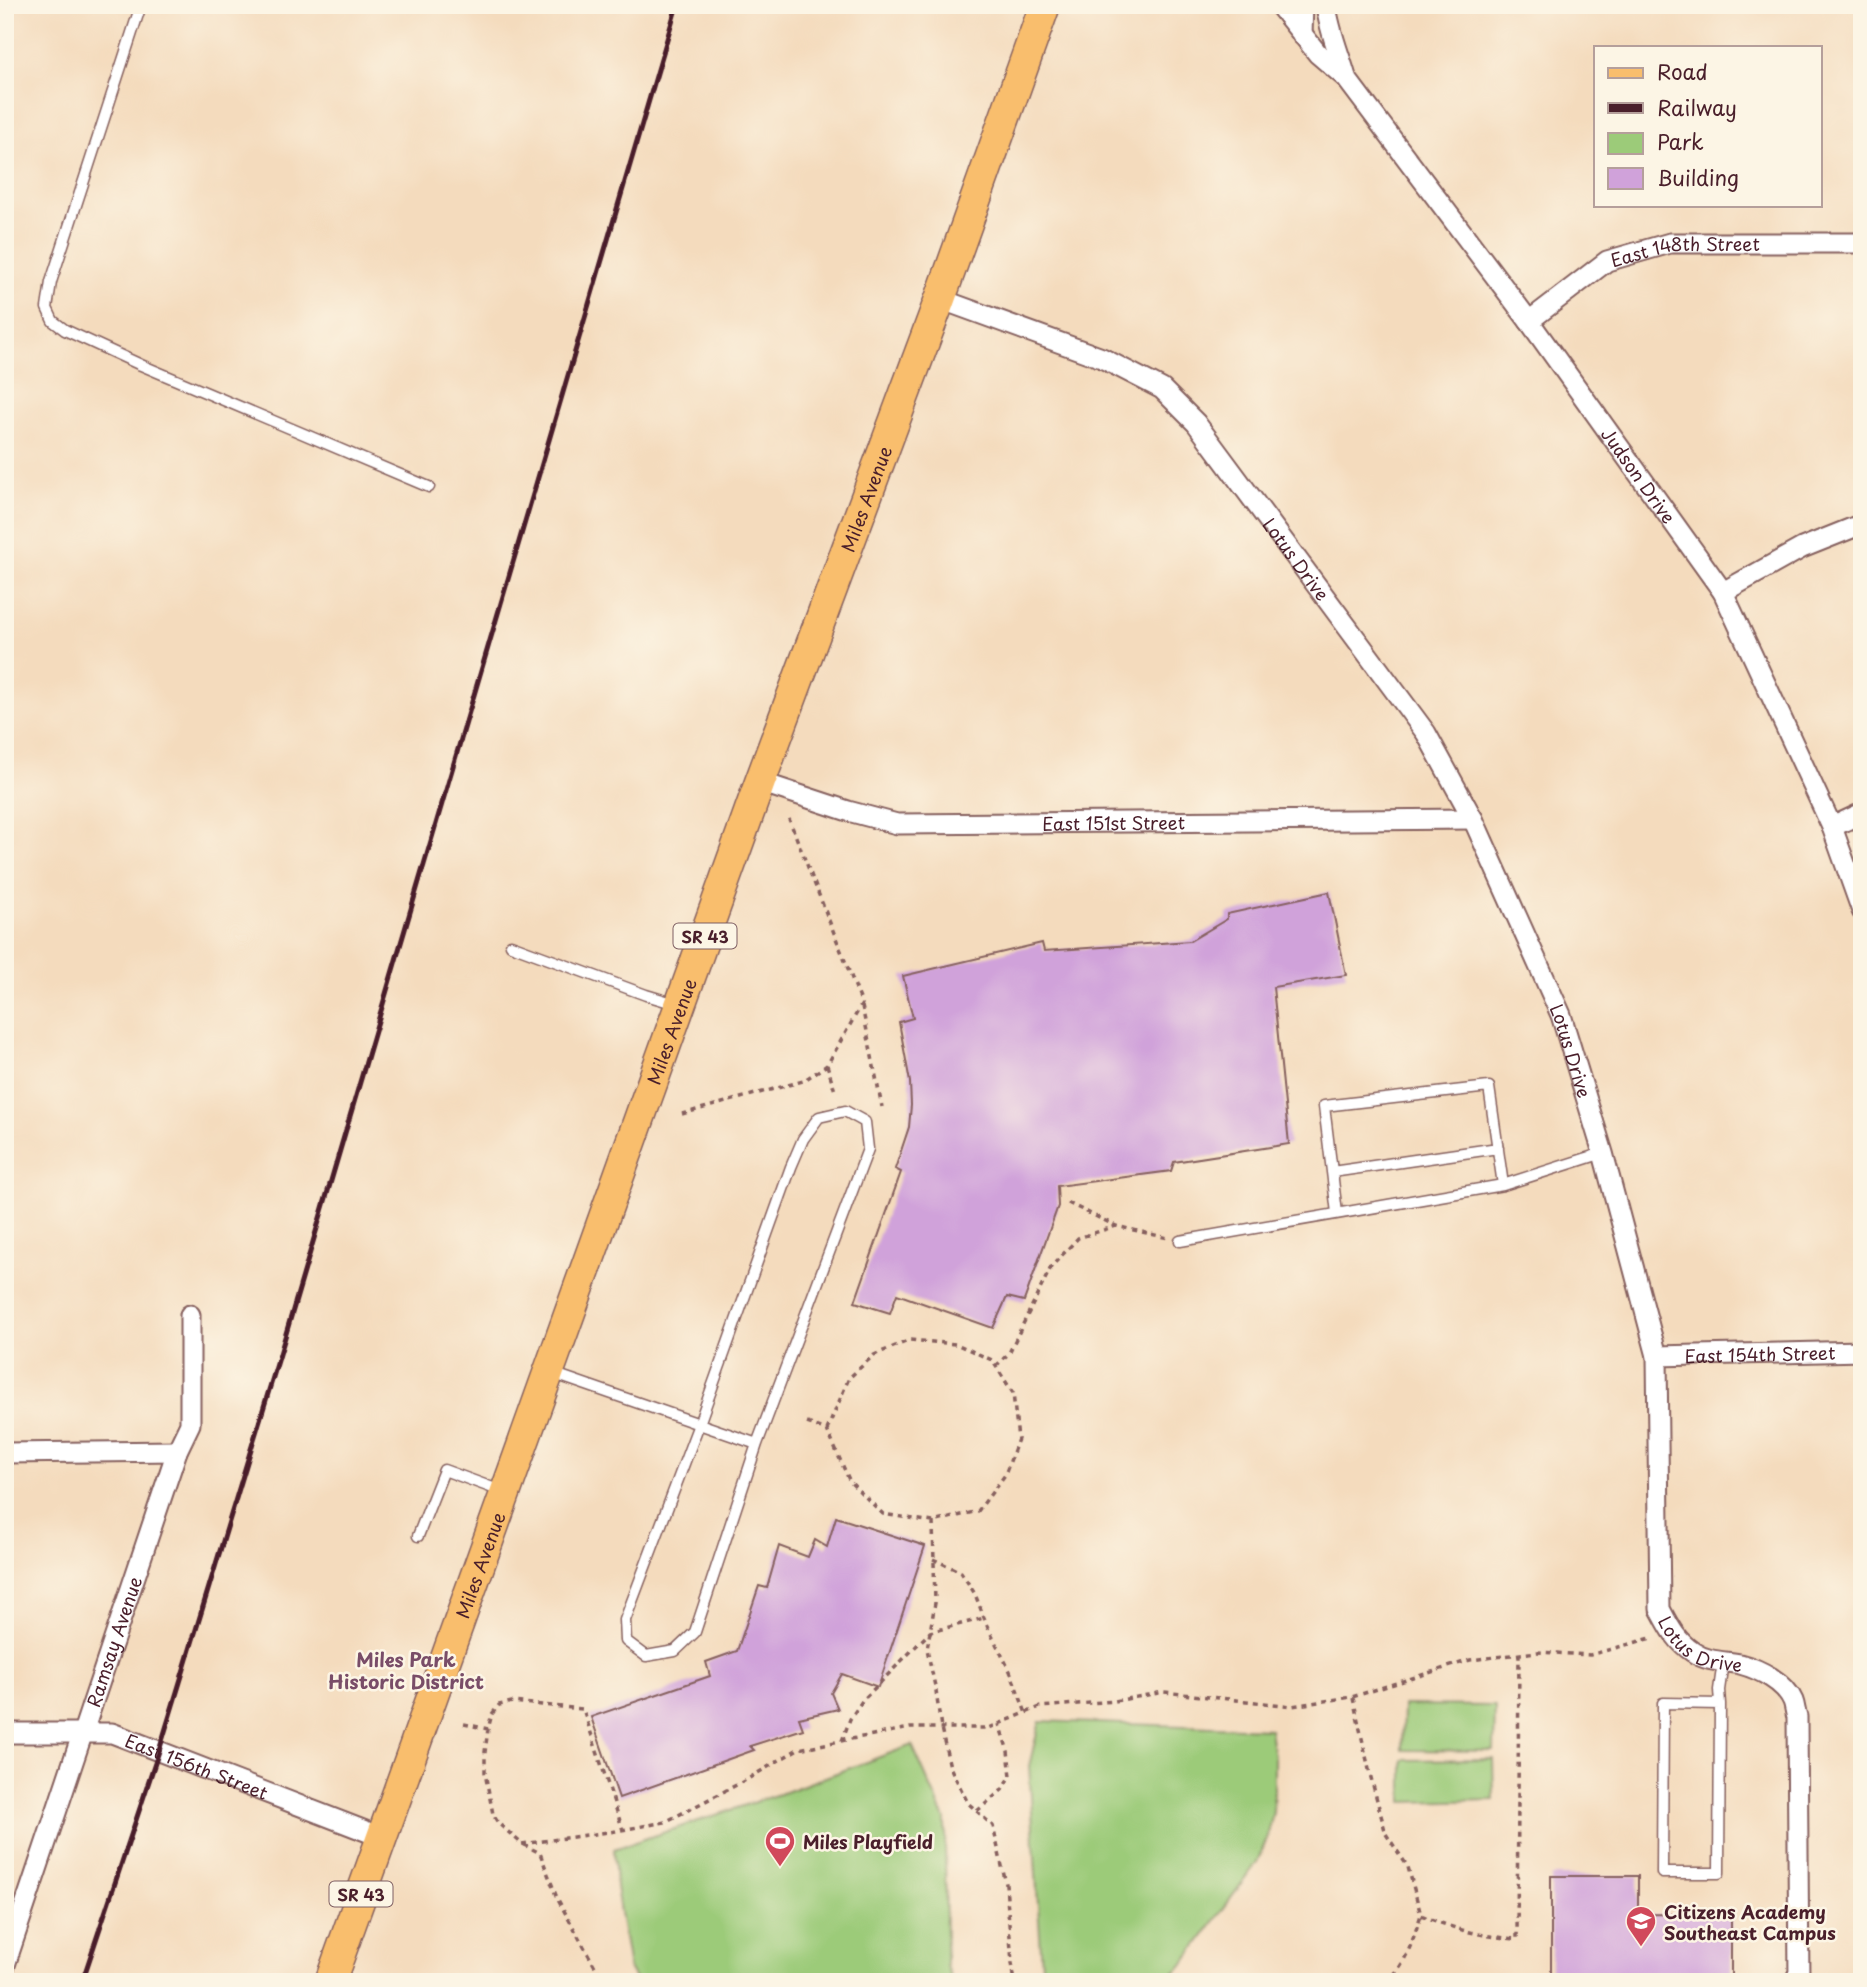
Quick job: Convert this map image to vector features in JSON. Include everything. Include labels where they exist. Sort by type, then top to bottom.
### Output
[{"type":"main road","name":"Miles Avenue","points":[[330,1982],[760,782],[940,299],[1045,5]]},
{"type":"street","name":"Judson Drive","points":[[1279,5],[1318,54],[1346,78],[1529,321],[1723,592],[1832,827],[1862,911]]},
{"type":"street","points":[[1302,35],[1303,5]]},
{"type":"street","name":"Judson Drive","points":[[1326,5],[1328,26],[1346,78]]},
{"type":"street","name":"East 148th Street","points":[[1529,321],[1607,261],[1670,243],[1862,243]]},
{"type":"street","name":"Lotus Drive","points":[[940,299],[1102,358],[1162,389],[1195,423],[1426,733],[1473,819],[1561,1015],[1603,1153],[1657,1356],[1660,1609],[1675,1637],[1693,1653],[1714,1661],[1740,1664],[1763,1672],[1793,1699],[1797,1717],[1799,1982]]},
{"type":"street","points":[[1723,592],[1802,548],[1862,524]]},
{"type":"street","name":"East 151st Street","points":[[760,782],[897,824],[1473,819]]},
{"type":"street","points":[[1832,827],[1862,813]]},
{"type":"street","name":"Ramsay Avenue","points":[[5,1965],[177,1451],[190,1424],[190,1315]]},
{"type":"street","name":"East 154th Street","points":[[1657,1356],[1862,1351]]},
{"type":"street","points":[[5,1453],[177,1451]]},
{"type":"street","name":"East 156th Street","points":[[5,1734],[112,1733],[381,1838]]},
{"type":"lane","points":[[141,5],[51,282],[47,308],[53,320],[65,330],[141,366],[429,487]]},
{"type":"lane","points":[[511,945],[680,1005]]},
{"type":"lane","points":[[1337,1213],[1324,1106],[1489,1087],[1503,1185]]},
{"type":"lane","points":[[845,1111],[865,1122],[868,1149],[757,1444],[695,1632],[675,1651],[646,1656],[626,1641],[625,1620],[803,1139],[819,1117],[845,1111]]},
{"type":"lane","points":[[1332,1172],[1498,1147]]},
{"type":"lane","points":[[1180,1241],[1503,1185],[1603,1153]]},
{"type":"lane","points":[[549,1371],[757,1444]]},
{"type":"lane","points":[[418,1536],[444,1470],[505,1493]]},
{"type":"lane","points":[[1720,1704],[1663,1703],[1661,1873],[1719,1874],[1720,1704],[1719,1690],[1723,1662]]},
{"type":"path","points":[[789,819],[862,1004],[883,1107]]},
{"type":"path","points":[[682,1114],[803,1081],[827,1065],[862,1004]]},
{"type":"path","points":[[827,1065],[835,1091]]},
{"type":"path","points":[[1068,1203],[1116,1226],[1180,1241]]},
{"type":"path","points":[[996,1366],[1009,1353],[1051,1267],[1078,1238],[1116,1226]]},
{"type":"path","points":[[910,1340],[956,1344],[992,1360],[996,1366],[1013,1393],[1017,1439],[1004,1475],[978,1511],[933,1522],[883,1514],[850,1482],[827,1430],[849,1378],[874,1355],[910,1340]]},
{"type":"path","points":[[807,1423],[827,1430]]},
{"type":"path","points":[[933,1522],[934,1603],[927,1649],[941,1728],[950,1767],[968,1803],[993,1826],[1006,1884],[1015,1982]]},
{"type":"path","points":[[933,1559],[961,1572],[975,1594],[1026,1713]]},
{"type":"path","points":[[842,1741],[850,1719],[862,1701],[930,1632],[984,1618]]},
{"type":"path","points":[[522,1844],[666,1822],[798,1749],[909,1728],[989,1728],[1040,1707],[1115,1701],[1164,1692],[1292,1706],[1352,1697],[1470,1660],[1537,1652],[1590,1655],[1651,1639]]},
{"type":"path","points":[[1421,1915],[1465,1932],[1486,1937],[1517,1939],[1519,1654]]},
{"type":"path","points":[[1352,1697],[1386,1833],[1408,1867],[1421,1915],[1408,1952],[1395,1975],[1386,1982]]},
{"type":"path","points":[[607,1982],[598,1972],[558,1898],[540,1853],[522,1844],[498,1823],[493,1814],[485,1773],[485,1752],[492,1714],[499,1705],[512,1702],[583,1709],[622,1830]]},
{"type":"path","points":[[464,1724],[488,1729]]},
{"type":"path","points":[[977,1811],[1002,1790],[1011,1776],[1008,1751],[999,1724]]},
{"type":"green space","points":[[1403,1705],[1495,1706],[1494,1751],[1402,1750]]},
{"type":"green space","points":[[1040,1721],[1270,1729],[1274,1787],[1273,1812],[1267,1839],[1257,1862],[1182,1966],[1164,1982],[1043,1982],[1029,1766]]},
{"type":"green space","name":"Miles Playfield","points":[[912,1745],[945,1819],[946,1966],[952,1982],[637,1982],[629,1969],[616,1887],[614,1849],[785,1792]]},
{"type":"green space","points":[[1493,1759],[1494,1800],[1403,1802],[1403,1760]]},
{"type":"building","points":[[1329,892],[1346,975],[1273,987],[1289,1144],[1174,1162],[1171,1171],[1057,1186],[1058,1206],[1024,1301],[1007,1297],[993,1328],[897,1294],[890,1313],[855,1302],[901,1172],[895,1169],[909,1127],[910,1082],[899,1022],[913,1018],[903,976],[1042,943],[1044,951],[1190,941],[1227,919],[1227,914]]},
{"type":"building","points":[[836,1517],[925,1546],[878,1687],[842,1674],[831,1693],[838,1709],[799,1718],[803,1729],[750,1746],[754,1750],[619,1798],[591,1717],[710,1676],[706,1662],[737,1651],[759,1586],[767,1588],[779,1546],[808,1557],[815,1540],[827,1547]]},
{"type":"building","name":"Citizens Academy Southeast Campus","points":[[1551,1876],[1638,1876],[1638,1914],[1731,1915],[1731,1982],[1551,1982]]},
{"type":"railway","points":[[82,1982],[159,1751],[280,1354],[677,5]]},
{"type":"place","name":"Miles Playfield","points":[[780,1868]]},
{"type":"place","name":"Citizens Academy Southeast Campus","points":[[1641,1948]]},
{"type":"district","name":"Miles Park Historic District","points":[[406,1670]]}]
